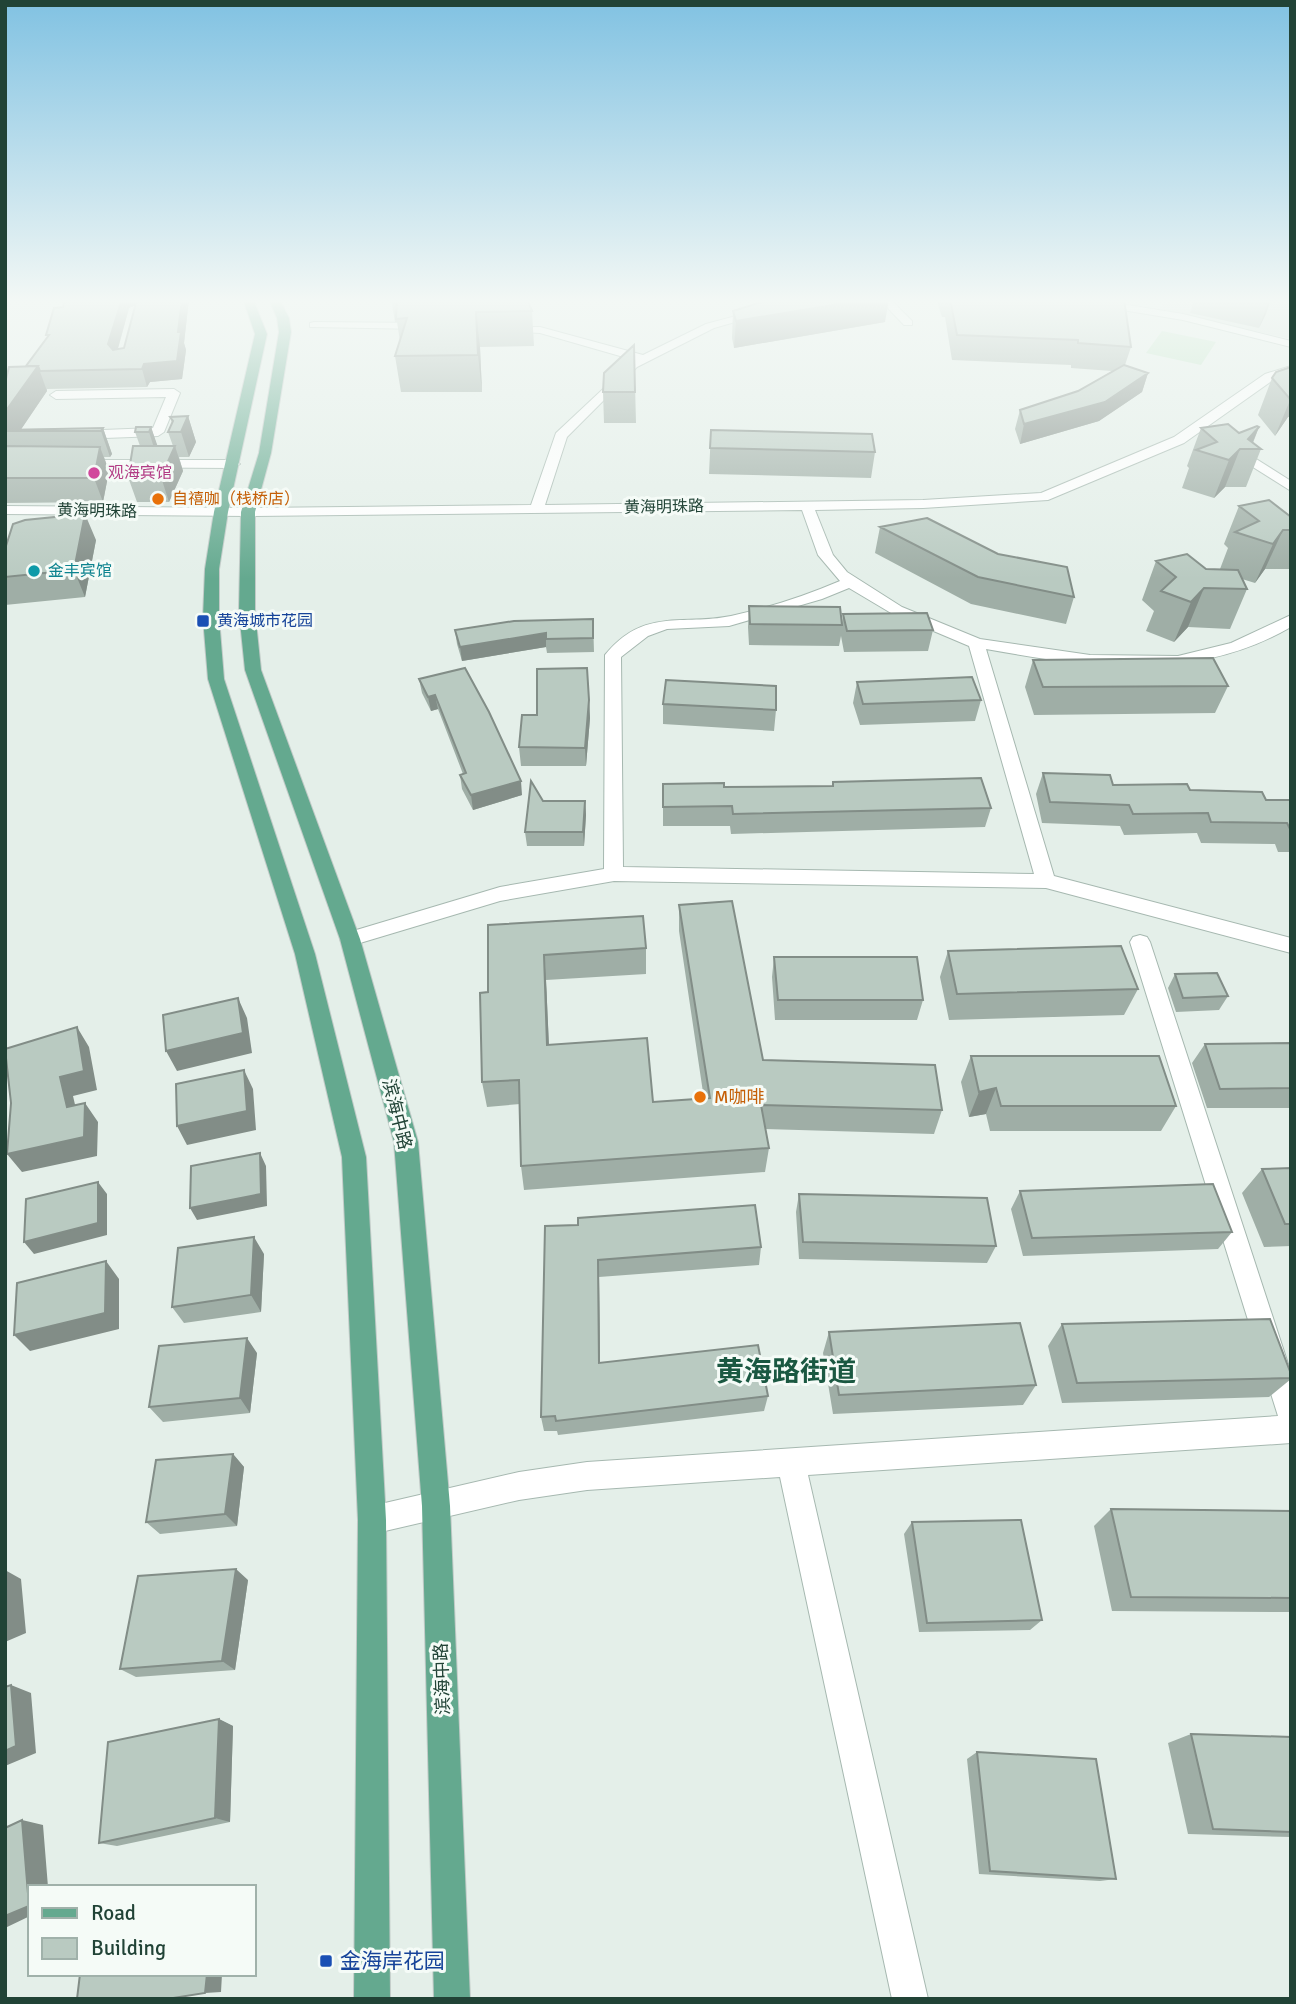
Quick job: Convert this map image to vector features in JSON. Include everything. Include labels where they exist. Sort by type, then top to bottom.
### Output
[{"type":"main road","points":[[248,393],[221,512],[212,569],[211,618],[216,679],[305,954],[354,1157],[372,1520],[372,1999]]},
{"type":"main road","name":"滨海中路","points":[[275,393],[265,453],[248,512],[247,612],[253,670],[350,939],[406,1142],[436,1506],[452,1999]]},
{"type":"street","points":[[56,395],[174,393],[158,432],[73,434],[71,446],[150,447]]},
{"type":"street","points":[[537,509],[561,436],[605,393]]},
{"type":"street","name":"黄海明珠路","points":[[5,510],[248,512],[923,504],[1043,496],[1179,440],[1206,435],[1252,393]]},
{"type":"street","points":[[1206,435],[1291,487]]},
{"type":"street","points":[[163,465],[173,446]]},
{"type":"street","points":[[116,465],[126,447]]},
{"type":"street","points":[[67,464],[233,464]]},
{"type":"street","points":[[807,505],[829,560],[850,582],[896,609],[976,643],[1064,656],[1145,662],[1200,658],[1263,638],[1291,620]]},
{"type":"street","points":[[614,874],[613,654],[642,633],[665,624],[729,621],[817,596],[850,582]]},
{"type":"street","points":[[976,643],[1046,881]]},
{"type":"street","points":[[350,939],[500,894],[614,874],[1046,881],[1291,946]]},
{"type":"street","points":[[1140,942],[1291,1415]]},
{"type":"street","points":[[372,1520],[519,1486],[587,1476],[1291,1429]]},
{"type":"street","points":[[791,1462],[910,1999]]},
{"type":"building","points":[[5,393],[19,393],[5,412]]},
{"type":"building","points":[[1073,393],[1119,393],[1105,402],[1024,424],[1020,410]]},
{"type":"building","points":[[188,416],[181,432],[168,432],[173,421],[170,417]]},
{"type":"building","points":[[1228,424],[1239,433],[1259,427],[1248,439],[1261,449],[1240,449],[1229,460],[1196,450],[1217,442],[1201,428]]},
{"type":"building","points":[[136,427],[151,427],[149,432],[135,432]]},
{"type":"building","points":[[103,428],[101,431],[5,431],[5,430]]},
{"type":"building","points":[[711,430],[872,434],[875,452],[710,448]]},
{"type":"building","points":[[5,446],[100,447],[94,478],[5,478]]},
{"type":"building","points":[[133,446],[175,446],[161,477],[128,477]]},
{"type":"building","points":[[1269,500],[1291,517],[1291,530],[1283,530],[1273,544],[1235,532],[1259,521],[1239,506]]},
{"type":"building","points":[[85,514],[74,570],[5,577],[5,549],[13,524],[25,520]]},
{"type":"building","points":[[927,518],[998,554],[1067,567],[1074,597],[978,577],[880,527]]},
{"type":"building","points":[[1187,554],[1206,569],[1238,570],[1247,589],[1204,588],[1191,602],[1161,591],[1176,577],[1156,561]]},
{"type":"building","points":[[749,606],[840,607],[842,625],[750,624]]},
{"type":"building","points":[[927,613],[933,630],[847,631],[843,614]]},
{"type":"building","points":[[593,619],[593,638],[546,639],[546,633],[460,647],[455,630],[514,621]]},
{"type":"building","points":[[1213,658],[1228,686],[1043,687],[1033,660]]},
{"type":"building","points":[[465,668],[521,781],[471,795],[460,775],[466,773],[435,695],[428,697],[419,679]]},
{"type":"building","points":[[587,668],[589,700],[585,748],[519,747],[522,715],[537,715],[537,669]]},
{"type":"building","points":[[972,677],[981,700],[863,704],[857,682]]},
{"type":"building","points":[[666,680],[776,686],[776,710],[663,704]]},
{"type":"building","points":[[1043,773],[1110,775],[1113,785],[1187,784],[1190,790],[1262,792],[1266,800],[1291,800],[1291,831],[1287,823],[1211,822],[1208,813],[1133,814],[1129,805],[1050,802]]},
{"type":"building","points":[[981,778],[991,808],[733,814],[732,806],[663,807],[663,784],[724,783],[724,787],[833,786],[833,782]]},
{"type":"building","points":[[531,781],[543,801],[585,801],[583,832],[525,832]]},
{"type":"building","points":[[732,901],[763,1060],[935,1065],[942,1110],[761,1105],[769,1148],[521,1166],[519,1080],[482,1082],[480,993],[488,992],[488,925],[643,916],[646,948],[544,955],[547,1045],[647,1038],[653,1102],[710,1098],[679,905]]},
{"type":"building","points":[[1121,946],[1138,989],[957,994],[948,951]]},
{"type":"building","points":[[774,957],[917,957],[923,1000],[778,1000]]},
{"type":"building","points":[[1217,973],[1228,996],[1183,998],[1175,974]]},
{"type":"building","points":[[238,998],[243,1033],[166,1051],[163,1015]]},
{"type":"building","points":[[77,1027],[84,1071],[60,1077],[67,1107],[85,1103],[84,1137],[7,1154],[11,1103],[5,1049]]},
{"type":"building","points":[[1291,1043],[1291,1088],[1220,1089],[1205,1044]]},
{"type":"building","points":[[971,1056],[1159,1056],[1176,1106],[1001,1106],[996,1088],[979,1092]]},
{"type":"building","points":[[244,1070],[247,1111],[177,1126],[176,1084]]},
{"type":"building","points":[[260,1153],[261,1194],[190,1208],[191,1166]]},
{"type":"building","points":[[1291,1168],[1291,1224],[1285,1224],[1262,1169]]},
{"type":"building","points":[[98,1182],[98,1223],[24,1242],[26,1199]]},
{"type":"building","points":[[1213,1184],[1232,1232],[1032,1238],[1020,1191]]},
{"type":"building","points":[[799,1194],[987,1198],[996,1246],[803,1242]]},
{"type":"building","points":[[755,1205],[761,1247],[598,1260],[599,1363],[758,1345],[768,1396],[556,1421],[555,1416],[541,1417],[545,1226],[578,1225],[578,1218]]},
{"type":"building","points":[[254,1237],[251,1295],[172,1307],[178,1248]]},
{"type":"building","points":[[106,1261],[105,1313],[14,1335],[17,1283]]},
{"type":"building","points":[[1270,1319],[1291,1378],[1077,1383],[1062,1324]]},
{"type":"building","points":[[1020,1323],[1036,1385],[839,1395],[829,1332]]},
{"type":"building","points":[[247,1338],[240,1398],[149,1407],[159,1346]]},
{"type":"building","points":[[233,1454],[225,1514],[146,1522],[156,1460]]},
{"type":"building","points":[[1111,1509],[1291,1511],[1291,1598],[1131,1597]]},
{"type":"building","points":[[1021,1520],[1042,1620],[927,1623],[912,1522]]},
{"type":"building","points":[[236,1569],[222,1661],[120,1669],[138,1576]]},
{"type":"building","points":[[11,1685],[16,1746],[5,1751],[5,1687]]},
{"type":"building","points":[[219,1719],[215,1818],[99,1843],[108,1742]]},
{"type":"building","points":[[1191,1734],[1291,1737],[1291,1832],[1213,1829]]},
{"type":"building","points":[[977,1752],[1096,1759],[1116,1879],[990,1871]]},
{"type":"building","points":[[22,1820],[28,1906],[5,1916],[5,1828]]},
{"type":"building","points":[[80,1976],[207,1976],[205,1993],[167,1999],[77,1999]]},
{"type":"place","name":"观海宾馆","points":[[94,473]]},
{"type":"place","name":"自禧咖（栈桥店）","points":[[158,499]]},
{"type":"place","name":"金丰宾馆","points":[[34,571]]},
{"type":"place","name":"黄海城市花园","points":[[203,621]]},
{"type":"place","name":"M咖啡","points":[[700,1097]]},
{"type":"place","name":"金海岸花园","points":[[326,1961]]},
{"type":"district","name":"黄海路街道","points":[[786,1372]]}]
